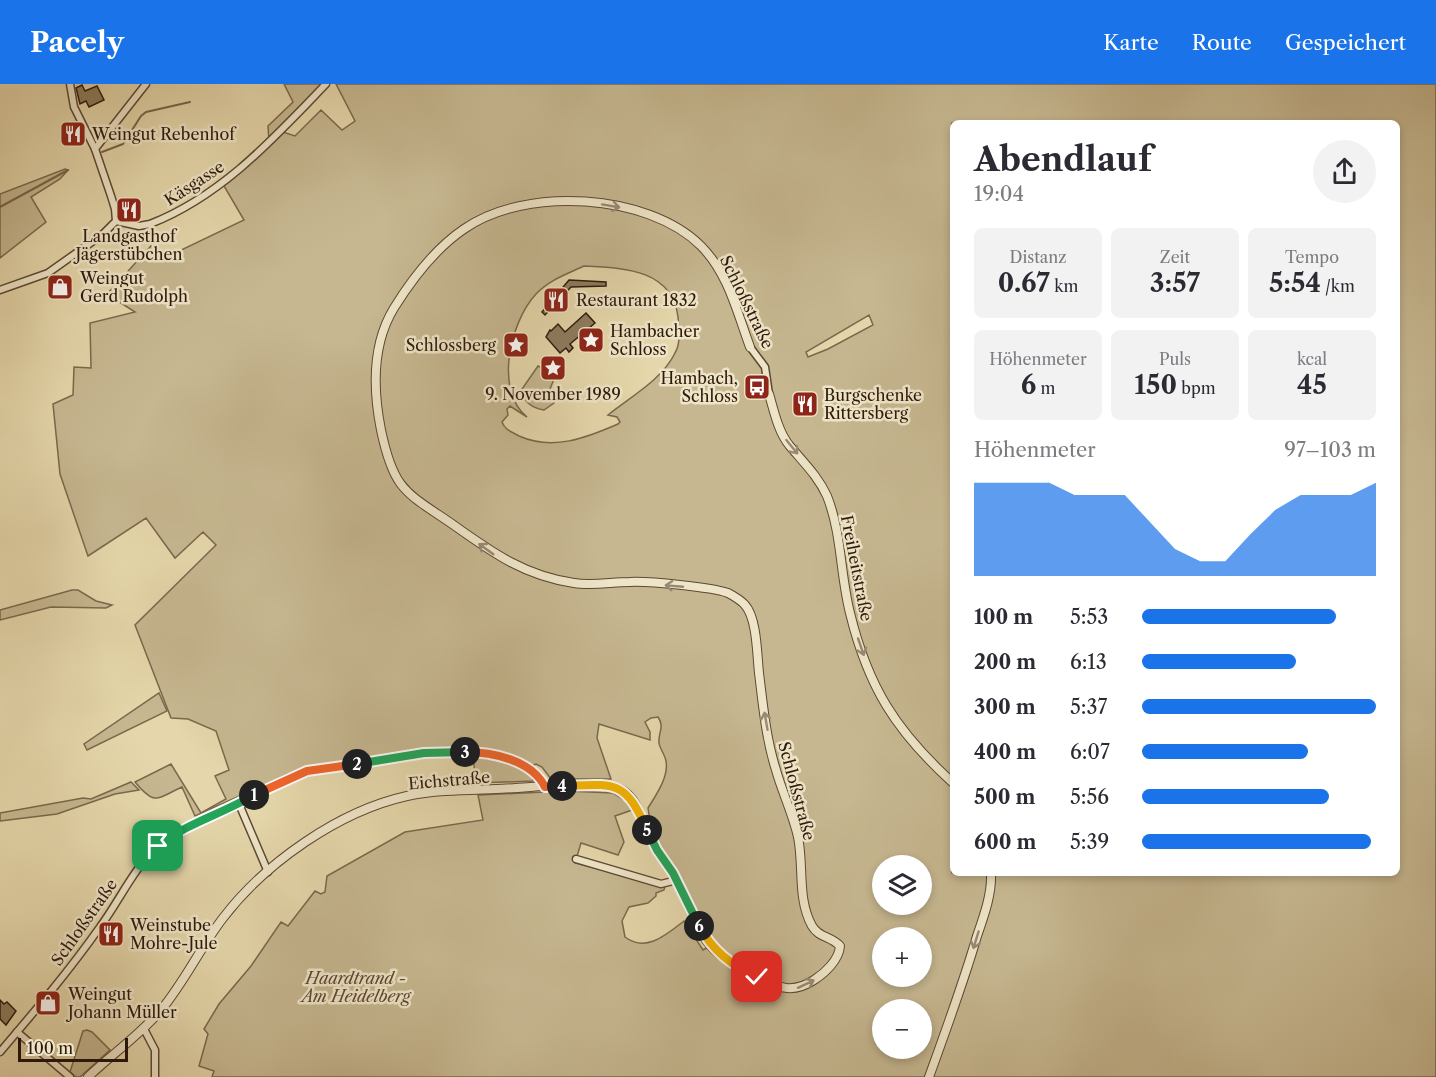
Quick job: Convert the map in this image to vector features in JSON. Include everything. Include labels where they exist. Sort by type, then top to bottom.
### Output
[{"type":"street","points":[[0,290],[48,273],[116,221],[115,209],[95,150],[74,107],[70,84]]},
{"type":"street","points":[[95,150],[146,84]]},
{"type":"street","name":"Käsgasse","points":[[116,221],[139,225],[150,224],[219,187],[279,135],[326,84]]},
{"type":"street","name":"Schloßstraße","points":[[0,1052],[87,945],[129,881],[158,846],[188,825],[239,804],[264,789],[307,771],[424,753],[485,752],[524,766],[536,775],[545,787],[620,789],[637,806],[651,840],[677,880],[682,896],[707,940],[716,951],[740,969],[774,986],[790,989],[806,985],[821,975],[839,951],[840,946],[836,941],[815,931],[802,897],[798,836],[774,766],[763,704],[754,627],[747,606],[728,593],[697,588],[635,582],[577,584],[538,574],[496,556],[413,498],[400,485],[390,465],[383,439],[374,376],[390,315],[403,294],[442,248],[463,229],[487,216],[511,207],[538,202],[571,201],[626,208],[664,221],[691,237],[710,257],[727,285],[750,347],[763,363],[767,382]]},
{"type":"street","name":"Freiheitstraße","points":[[767,382],[769,394],[788,443],[817,476],[826,494],[842,554],[849,612],[877,691],[911,742],[950,780]]},
{"type":"street","name":"Eichstraße","points":[[88,1077],[144,1029],[172,996],[224,917],[268,872],[316,835],[340,821],[390,801],[435,792],[545,787]]},
{"type":"street","points":[[239,804],[268,872]]},
{"type":"street","points":[[576,859],[661,884],[677,880]]},
{"type":"street","points":[[929,1077],[968,969],[992,884],[991,876]]},
{"type":"street","points":[[144,1029],[155,1050],[154,1077]]},
{"type":"street","points":[[17,1032],[70,1077]]},
{"type":"green space","points":[[284,84],[323,84],[269,141],[268,126],[293,102]]},
{"type":"green space","name":"Haardtrand - Am Heidelberg","points":[[336,84],[1436,84],[1436,1077],[212,1077],[214,1071],[199,1066],[208,1034],[204,1029],[219,1004],[251,966],[281,922],[288,926],[315,891],[321,894],[325,892],[327,876],[405,832],[483,820],[478,795],[566,791],[613,793],[625,800],[632,810],[615,816],[624,842],[618,855],[581,843],[575,863],[665,886],[664,890],[656,893],[656,896],[648,903],[629,907],[622,921],[625,937],[633,941],[648,943],[670,932],[684,921],[703,950],[715,943],[675,869],[652,833],[648,808],[666,773],[665,759],[659,743],[661,727],[658,717],[645,722],[650,732],[650,740],[599,724],[597,738],[611,779],[551,779],[542,767],[536,764],[532,766],[533,781],[476,783],[472,747],[425,749],[288,774],[195,816],[182,787],[156,798],[147,795],[135,782],[171,764],[201,813],[226,799],[215,776],[229,770],[216,731],[188,719],[171,718],[135,625],[216,545],[203,532],[175,558],[146,518],[88,556],[60,474],[53,404],[73,395],[74,367],[91,368],[90,323],[135,312],[107,294],[151,246],[171,255],[244,220],[224,186],[283,132],[295,136],[321,110],[342,130],[355,121]],"holes":[[[584,266],[613,268],[643,274],[666,289],[674,301],[678,317],[679,336],[675,353],[654,380],[608,415],[617,417],[620,422],[618,424],[569,441],[544,442],[519,436],[505,427],[502,422],[508,415],[507,409],[510,406],[527,417],[517,405],[511,391],[508,374],[513,338],[527,306],[536,294],[552,281]],[[869,315],[873,325],[828,349],[808,357],[806,352]]]},
{"type":"green space","points":[[65,169],[68,170],[60,179],[31,197],[46,222],[0,258],[0,194]]},
{"type":"green space","points":[[550,365],[558,369],[550,389],[554,403],[544,410],[530,404],[521,393],[538,366],[544,369]]},
{"type":"green space","points":[[78,590],[96,601],[112,605],[106,608],[51,607],[0,620],[0,610]]},
{"type":"green space","points":[[159,693],[167,711],[87,750],[84,744]]},
{"type":"green space","points":[[131,782],[139,790],[115,794],[57,814],[0,821],[0,813],[83,798],[91,799]]},
{"type":"green space","points":[[87,1030],[110,1050],[80,1077],[76,1077],[70,1072],[83,1031]]},
{"type":"building","points":[[82,85],[85,91],[97,86],[104,100],[89,107],[86,101],[80,104],[76,88]]},
{"type":"building","name":"Weingut Rebenhof","points":[[78,127],[82,135],[65,143],[61,135]]},
{"type":"building","name":"Weingut Gerd Rudolph","points":[[59,275],[71,292],[61,299],[49,282]]},
{"type":"building","name":"Restaurant 1832","points":[[569,280],[606,282],[606,286],[571,287],[545,315],[542,312]]},
{"type":"building","points":[[586,313],[595,323],[570,344],[573,348],[569,352],[566,348],[560,353],[546,337],[550,330],[558,324],[565,332]]},
{"type":"building","points":[[0,1000],[4,1004],[7,1002],[16,1011],[6,1025],[0,1019]]},
{"type":"waterway","points":[[102,152],[123,144],[146,112],[190,102]]},
{"type":"waterway","points":[[0,207],[68,170]]},
{"type":"place","name":"Weingut Rebenhof","points":[[73,134]]},
{"type":"place","name":"Landgasthof Jägerstübchen","points":[[129,210]]},
{"type":"place","name":"Weingut Gerd Rudolph","points":[[60,287]]},
{"type":"place","name":"Restaurant 1832","points":[[556,300]]},
{"type":"place","name":"Hambacher Schloss","points":[[591,340]]},
{"type":"place","name":"Schlossberg","points":[[516,345]]},
{"type":"place","name":"9. November 1989","points":[[553,368]]},
{"type":"place","name":"Hambach, Schloss","points":[[757,387]]},
{"type":"place","name":"Burgschenke Rittersberg","points":[[805,404]]},
{"type":"place","name":"Weinstube Mohre-Jule","points":[[111,934]]},
{"type":"place","name":"Weingut Johann Müller","points":[[48,1003]]},
{"type":"route","points":[[158,846],[198,820],[224,812],[264,789],[307,771],[424,753],[485,752],[524,766],[536,775],[545,787],[607,787],[620,789],[626,793],[637,806],[651,840],[677,880],[682,896],[707,940],[729,961],[757,977]]}]
